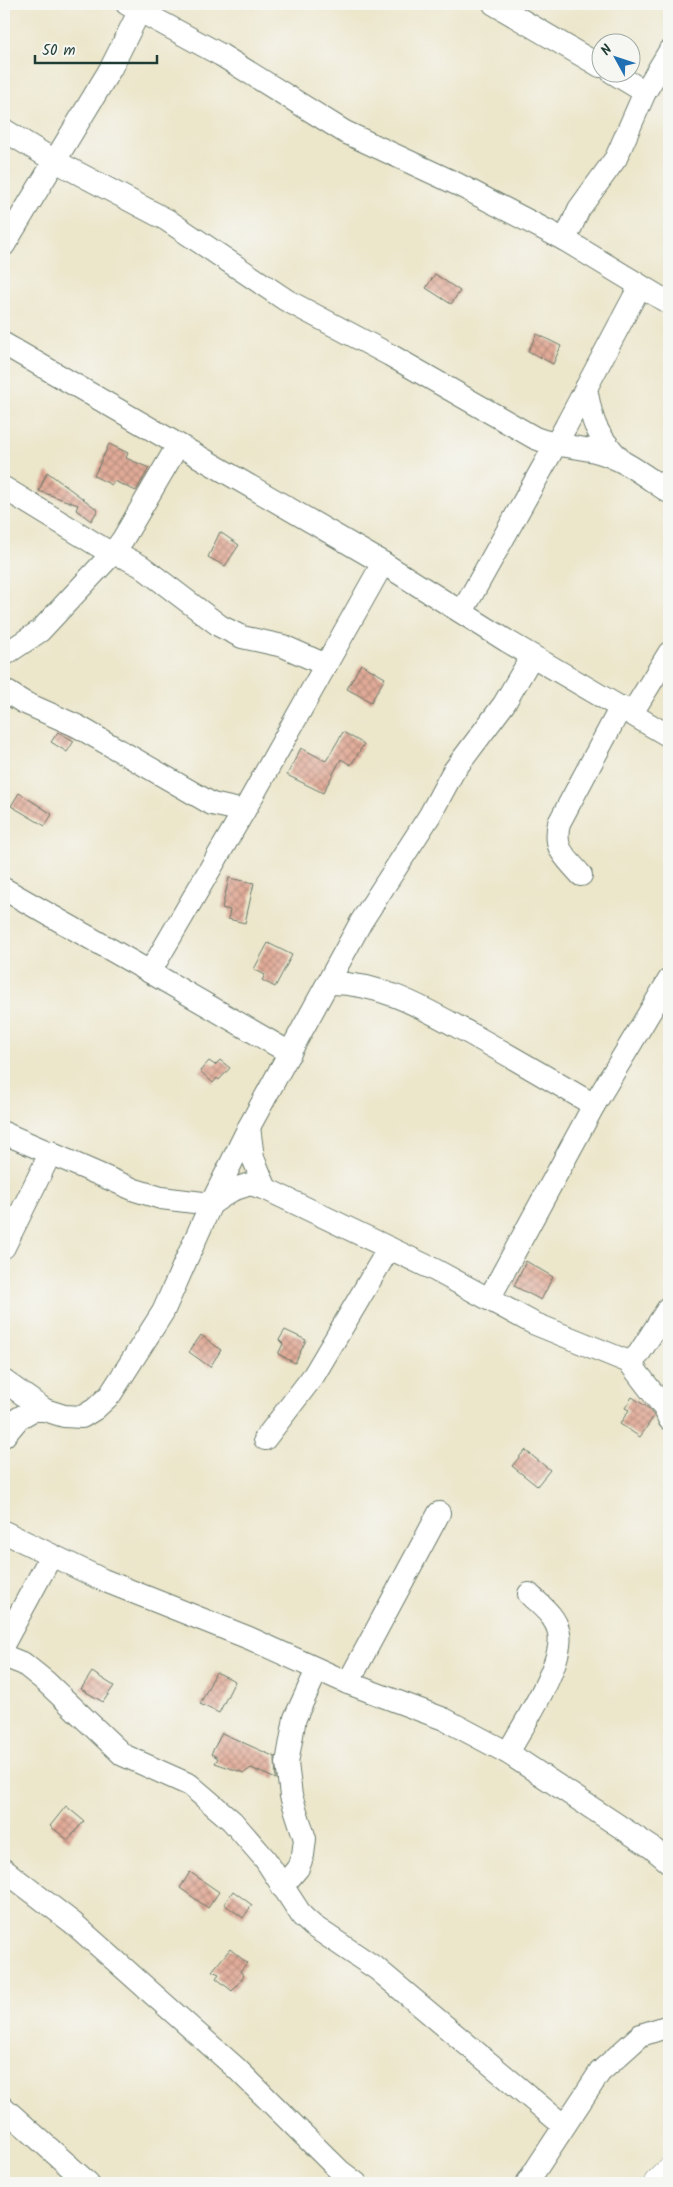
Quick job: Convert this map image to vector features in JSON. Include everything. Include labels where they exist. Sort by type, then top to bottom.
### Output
[{"type":"main road","points":[[658,2183],[669,2172]]},
{"type":"street","points":[[494,4],[590,60]]},
{"type":"street","points":[[4,245],[111,68],[137,6],[221,54],[345,132],[457,184],[565,240],[669,303]]},
{"type":"street","points":[[565,240],[579,209],[616,158],[645,92],[669,52]]},
{"type":"street","points":[[628,82],[645,92]]},
{"type":"street","points":[[4,130],[55,161],[173,224],[286,300],[390,355],[535,438],[554,445],[595,451],[621,461],[669,492]]},
{"type":"street","points":[[462,612],[640,286]]},
{"type":"street","points":[[4,344],[383,563],[532,656],[669,736]]},
{"type":"street","points":[[586,388],[592,420],[602,441],[621,461]]},
{"type":"street","points":[[4,655],[40,631],[112,554],[123,539],[178,445]]},
{"type":"street","points":[[4,488],[112,554],[126,558],[141,566],[202,614],[242,637],[284,646],[326,665]]},
{"type":"street","points":[[150,972],[244,811],[383,563]]},
{"type":"street","points":[[581,875],[558,848],[556,837],[559,823],[627,710],[669,653]]},
{"type":"street","points":[[4,1436],[19,1418],[33,1410],[45,1410],[64,1416],[82,1417],[96,1409],[110,1395],[163,1312],[211,1204],[249,1127],[361,922],[430,816],[453,772],[504,704],[532,656]]},
{"type":"street","points":[[4,690],[23,702],[77,726],[212,804],[244,811]]},
{"type":"street","points":[[4,889],[290,1053]]},
{"type":"street","points":[[489,1299],[594,1105],[669,980]]},
{"type":"street","points":[[328,983],[344,982],[367,987],[413,1002],[594,1105]]},
{"type":"street","points":[[249,1127],[253,1158],[266,1189]]},
{"type":"street","points":[[4,1133],[135,1190],[161,1198],[211,1204],[232,1190],[250,1184],[266,1189],[389,1248],[533,1323],[629,1362],[664,1409],[669,1419]]},
{"type":"street","points":[[4,1247],[51,1152]]},
{"type":"street","points":[[266,1438],[314,1375],[389,1248]]},
{"type":"street","points":[[629,1362],[638,1355],[669,1307]]},
{"type":"street","points":[[4,1380],[45,1410]]},
{"type":"street","points":[[348,1683],[438,1513]]},
{"type":"street","points":[[4,1532],[103,1580],[249,1638],[348,1683],[444,1719],[508,1753],[651,1847],[669,1862]]},
{"type":"street","points":[[4,1643],[51,1556]]},
{"type":"street","points":[[508,1753],[554,1667],[559,1648],[559,1632],[552,1616],[528,1594]]},
{"type":"street","points":[[4,1656],[24,1664],[45,1681],[123,1755],[190,1785],[232,1821],[265,1859],[282,1888],[302,1916],[312,1926],[377,1969],[564,2126]]},
{"type":"street","points":[[282,1888],[298,1868],[303,1855],[305,1839],[291,1796],[288,1763],[295,1718],[317,1670]]},
{"type":"street","points":[[4,1870],[73,1923],[236,2068],[333,2164],[356,2183]]},
{"type":"street","points":[[528,2183],[600,2072],[641,2035],[669,2026]]},
{"type":"street","points":[[4,2108],[88,2183]]},
{"type":"building","points":[[435,274],[460,291],[451,304],[426,288]]},
{"type":"building","points":[[537,334],[561,346],[553,364],[528,351]]},
{"type":"building","points":[[109,444],[128,453],[126,458],[149,468],[136,491],[114,481],[112,485],[94,476]]},
{"type":"building","points":[[47,472],[98,510],[91,521],[76,510],[78,505],[39,491]]},
{"type":"building","points":[[220,532],[239,545],[225,566],[208,557]]},
{"type":"building","points":[[361,664],[385,678],[371,702],[347,689]]},
{"type":"building","points":[[58,732],[74,741],[67,752],[51,742]]},
{"type":"building","points":[[343,732],[364,744],[351,765],[341,759],[323,793],[287,775],[301,748],[326,761]]},
{"type":"building","points":[[19,793],[52,814],[45,826],[11,806]]},
{"type":"building","points":[[229,878],[254,883],[245,923],[228,919],[230,910],[222,908]]},
{"type":"building","points":[[268,943],[292,955],[275,987],[262,980],[265,975],[254,969]]},
{"type":"building","points":[[220,1060],[230,1068],[219,1080],[217,1078],[213,1083],[200,1071],[209,1061],[215,1065]]},
{"type":"building","points":[[526,1261],[553,1277],[541,1300],[514,1286]]},
{"type":"building","points":[[285,1330],[306,1340],[295,1363],[278,1354],[283,1344],[279,1340]]},
{"type":"building","points":[[201,1335],[221,1350],[210,1367],[189,1352]]},
{"type":"building","points":[[632,1397],[647,1407],[654,1416],[640,1437],[620,1424],[629,1410],[625,1408]]},
{"type":"building","points":[[525,1450],[550,1470],[537,1486],[512,1466]]},
{"type":"building","points":[[92,1672],[114,1686],[103,1702],[81,1689]]},
{"type":"building","points":[[216,1672],[235,1681],[219,1713],[200,1704]]},
{"type":"building","points":[[222,1733],[275,1757],[276,1779],[251,1768],[244,1773],[215,1763],[218,1758],[211,1754]]},
{"type":"building","points":[[66,1806],[84,1821],[68,1840],[50,1826]]},
{"type":"building","points":[[190,1872],[219,1892],[208,1908],[180,1888]]},
{"type":"building","points":[[233,1891],[252,1905],[243,1918],[224,1904]]},
{"type":"building","points":[[230,1949],[247,1963],[240,1971],[244,1976],[232,1991],[216,1978],[219,1974],[212,1971]]}]
